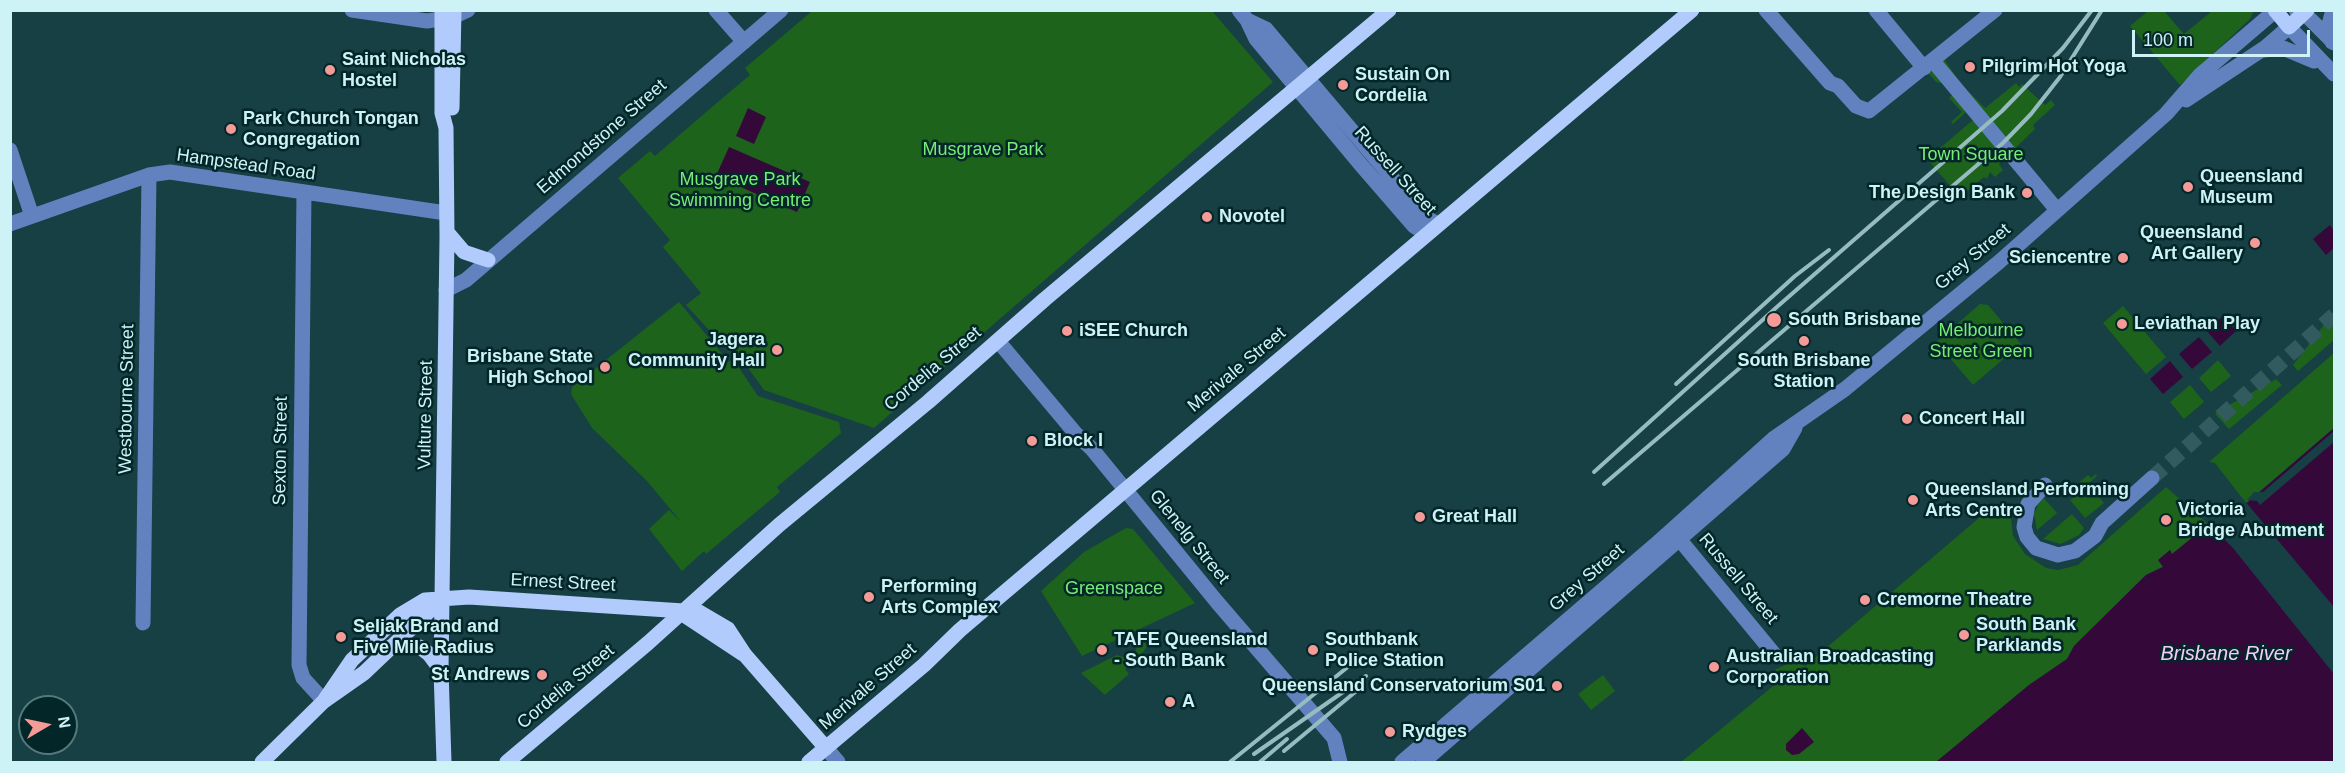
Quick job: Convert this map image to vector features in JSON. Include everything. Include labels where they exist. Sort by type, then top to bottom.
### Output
[{"type":"main road","name":"Cordelia Street","points":[[507,762],[681,613],[779,525],[1389,10]]},
{"type":"main road","name":"Merivale Street","points":[[810,762],[1125,490],[1692,10]]},
{"type":"main road","points":[[2276,11],[2289,27]]},
{"type":"main road","name":"Grey Street","points":[[2289,27],[2302,11]]},
{"type":"main road","name":"Vulture Street","points":[[444,762],[441,670],[447,231],[446,128],[442,113],[452,14]]},
{"type":"main road","points":[[447,231],[464,252],[488,260]]},
{"type":"main road","name":"Ernest Street","points":[[324,701],[347,665],[400,615],[418,602],[469,597],[642,607],[681,613],[745,654],[826,748]]},
{"type":"main road","points":[[262,762],[324,701],[357,679],[443,598]]},
{"type":"main road","points":[[392,646],[420,647],[429,654],[441,670]]},
{"type":"main road","name":"Vulture Street","points":[[433,762],[441,703]]},
{"type":"street","points":[[352,10],[427,21],[452,14]]},
{"type":"street","points":[[716,10],[744,42]]},
{"type":"street","name":"Edmondstone Street","points":[[446,290],[466,280],[781,10]]},
{"type":"street","points":[[1766,10],[1830,83],[1838,86],[1856,106],[1869,111],[1995,10]]},
{"type":"street","points":[[1876,10],[2020,165],[2057,210]]},
{"type":"street","points":[[2333,10],[2328,28],[2333,43]]},
{"type":"street","name":"Grey Street","points":[[1423,762],[1675,534],[1773,439],[1797,425],[1855,381],[2057,210],[2168,111],[2200,75],[2276,11]]},
{"type":"street","points":[[2302,11],[2333,43]]},
{"type":"street","name":"Russell Street","points":[[1243,15],[1266,29],[1303,84],[1425,217],[1433,229]]},
{"type":"street","points":[[2289,27],[2334,74]]},
{"type":"street","name":"Grey Street","points":[[2168,111],[2258,52],[2289,27]]},
{"type":"street","points":[[2258,52],[2274,47],[2291,50],[2334,74]]},
{"type":"street","points":[[10,150],[32,216]]},
{"type":"street","name":"Hampstead Road","points":[[10,224],[149,176],[184,172],[446,213]]},
{"type":"street","name":"Westbourne Street","points":[[143,623],[149,176]]},
{"type":"street","name":"Sexton Street","points":[[304,192],[299,665],[303,678],[324,701]]},
{"type":"street","name":"Glenelg Street","points":[[998,341],[1334,738],[1340,762]]},
{"type":"street","points":[[2045,485],[2032,498],[2024,515],[2024,530],[2033,545],[2045,553],[2062,555],[2075,551],[2095,536],[2102,523],[2156,480]]},
{"type":"street","name":"Russell Street","points":[[1675,534],[1774,654]]},
{"type":"street","name":"Grey Street","points":[[1402,762],[1675,534]]},
{"type":"street","name":"Ernest Street","points":[[826,748],[838,762]]},
{"type":"green space","name":"Musgrave Park","points":[[812,11],[1212,11],[1273,82],[874,428],[764,390],[735,350],[730,353],[686,305],[701,293],[663,247],[670,240],[618,178],[650,151],[655,156],[750,75],[745,68]]},
{"type":"green space","points":[[2148,11],[2164,11],[2184,34],[2212,11],[2254,11],[2250,19],[2180,85],[2130,26]]},
{"type":"green space","name":"Town Square","points":[[1944,59],[1961,84],[1985,108],[2016,83],[2019,87],[2022,84],[2045,105],[2051,100],[2055,105],[2033,125],[2035,129],[1999,164],[2003,170],[1995,177],[1990,172],[1987,179],[1984,177],[1960,197],[1927,159],[1973,120],[1966,112],[1953,124],[1951,122],[1962,112],[1949,98],[1952,95],[1942,83],[1936,82],[1928,73]]},
{"type":"green space","points":[[679,302],[729,362],[733,359],[758,396],[839,422],[841,433],[777,487],[780,492],[706,554],[704,551],[682,571],[649,529],[669,510],[681,522],[647,481],[592,428],[571,394],[572,387]]},
{"type":"green space","name":"Melbourne Street Green","points":[[1980,304],[1988,305],[2021,344],[1973,385],[1936,342]]},
{"type":"green space","points":[[2123,306],[2166,357],[2146,374],[2103,323]]},
{"type":"green space","points":[[2333,313],[2334,340],[2298,371],[2293,365],[2326,322],[2325,320]]},
{"type":"green space","points":[[2334,353],[2334,428],[2246,503],[2215,463],[2209,462]]},
{"type":"green space","points":[[2218,360],[2231,376],[2211,392],[2199,378]]},
{"type":"green space","points":[[2276,379],[2282,385],[2229,429],[2215,414],[2227,403],[2229,405]]},
{"type":"green space","points":[[2190,385],[2204,402],[2184,419],[2170,402]]},
{"type":"green space","points":[[2096,474],[2097,476],[2088,484],[2104,503],[2085,518],[2070,500],[2076,496],[2071,489],[2088,475],[2091,478]]},
{"type":"green space","name":"South Bank Parklands","points":[[2166,487],[2215,530],[2205,537],[2194,536],[2172,555],[2170,550],[2159,560],[2164,566],[2146,575],[2074,646],[2067,659],[2029,685],[1936,762],[1681,762],[1778,682],[1775,670],[1785,665],[1789,656],[1805,666],[1993,506],[2011,517],[2013,536],[2025,554],[2046,568],[2058,570],[2078,565]]},
{"type":"green space","points":[[2042,496],[2057,513],[2037,530],[2034,514]]},
{"type":"green space","points":[[2072,514],[2084,528],[2079,535],[2061,544],[2043,539]]},
{"type":"green space","name":"Greenspace","points":[[1126,528],[1133,529],[1195,603],[1082,656],[1041,591],[1084,552]]},
{"type":"green space","points":[[1144,640],[1147,646],[1138,660],[1125,669],[1129,674],[1105,695],[1081,673],[1117,655],[1123,657],[1136,651],[1137,643]]},
{"type":"green space","points":[[1603,675],[1615,691],[1591,710],[1578,694]]},
{"type":"water","points":[[748,108],[766,117],[754,144],[736,136]]},
{"type":"water","points":[[729,147],[810,182],[797,212],[716,176]]},
{"type":"water","points":[[2330,225],[2334,231],[2334,248],[2326,255],[2313,239]]},
{"type":"water","points":[[2223,316],[2236,331],[2220,346],[2206,330]]},
{"type":"water","points":[[2199,337],[2212,352],[2192,369],[2179,354]]},
{"type":"water","points":[[2170,361],[2183,377],[2163,394],[2150,379]]},
{"type":"water","name":"Brisbane River","points":[[2334,428],[2334,762],[1936,762],[2029,685],[2067,659],[2074,646],[2146,575],[2163,567],[2158,560],[2170,550],[2172,554],[2194,536],[2205,537],[2212,533]]},
{"type":"water","points":[[1802,728],[1814,742],[1799,754],[1792,755],[1786,750],[1786,744]]},
{"type":"pier","points":[[2334,431],[2334,442],[2260,505],[2257,501],[2247,500],[2254,492],[2263,492]]},
{"type":"pier","points":[[2244,500],[2334,607],[2334,674],[2233,548],[2213,528]]},
{"type":"tunnel","points":[[2152,478],[2334,315]]},
{"type":"railway","points":[[1594,472],[1778,306],[2002,111],[2063,48],[2092,10]]},
{"type":"railway","points":[[1604,484],[2003,143],[2031,114],[2060,77],[2102,10]]},
{"type":"railway","points":[[1676,384],[1795,276],[1829,250]]},
{"type":"railway","points":[[1230,762],[1354,662]]},
{"type":"railway","points":[[1254,754],[1366,676]]},
{"type":"railway","points":[[1284,751],[1360,688]]},
{"type":"railway","points":[[1260,762],[1287,739]]},
{"type":"place","name":"Pilgrim Hot Yoga","points":[[1970,67]]},
{"type":"place","name":"Saint Nicholas Hostel","points":[[330,70]]},
{"type":"place","name":"Sustain On Cordelia","points":[[1343,85]]},
{"type":"place","name":"Park Church Tongan Congregation","points":[[231,129]]},
{"type":"place","name":"Queensland Museum","points":[[2188,187]]},
{"type":"place","name":"The Design Bank","points":[[2027,193]]},
{"type":"place","name":"Novotel","points":[[1207,217]]},
{"type":"place","name":"Queensland Art Gallery","points":[[2255,243]]},
{"type":"place","name":"Sciencentre","points":[[2123,258]]},
{"type":"place","name":"South Brisbane","points":[[1774,320]]},
{"type":"place","name":"Leviathan Play","points":[[2122,324]]},
{"type":"place","name":"iSEE Church","points":[[1067,331]]},
{"type":"place","name":"South Brisbane Station","points":[[1804,341]]},
{"type":"place","name":"Jagera Community Hall","points":[[777,350]]},
{"type":"place","name":"Brisbane State High School","points":[[605,367]]},
{"type":"place","name":"Concert Hall","points":[[1907,419]]},
{"type":"place","name":"Block I","points":[[1032,441]]},
{"type":"place","name":"Queensland Performing Arts Centre","points":[[1913,500]]},
{"type":"place","name":"Great Hall","points":[[1420,517]]},
{"type":"place","name":"Victoria Bridge Abutment","points":[[2166,520]]},
{"type":"place","name":"Performing Arts Complex","points":[[869,597]]},
{"type":"place","name":"Cremorne Theatre","points":[[1865,600]]},
{"type":"place","name":"South Bank Parklands","points":[[1964,635]]},
{"type":"place","name":"Seljak Brand and Five Mile Radius","points":[[341,637]]},
{"type":"place","name":"TAFE Queensland - South Bank","points":[[1102,650]]},
{"type":"place","name":"Southbank Police Station","points":[[1313,650]]},
{"type":"place","name":"Australian Broadcasting Corporation","points":[[1714,667]]},
{"type":"place","name":"St Andrews","points":[[542,675]]},
{"type":"place","name":"Queensland Conservatorium S01","points":[[1557,686]]},
{"type":"place","name":"A","points":[[1170,702]]},
{"type":"place","name":"Rydges","points":[[1390,732]]},
{"type":"park label","name":"Musgrave Park Swimming Centre","points":[[740,190]]}]
